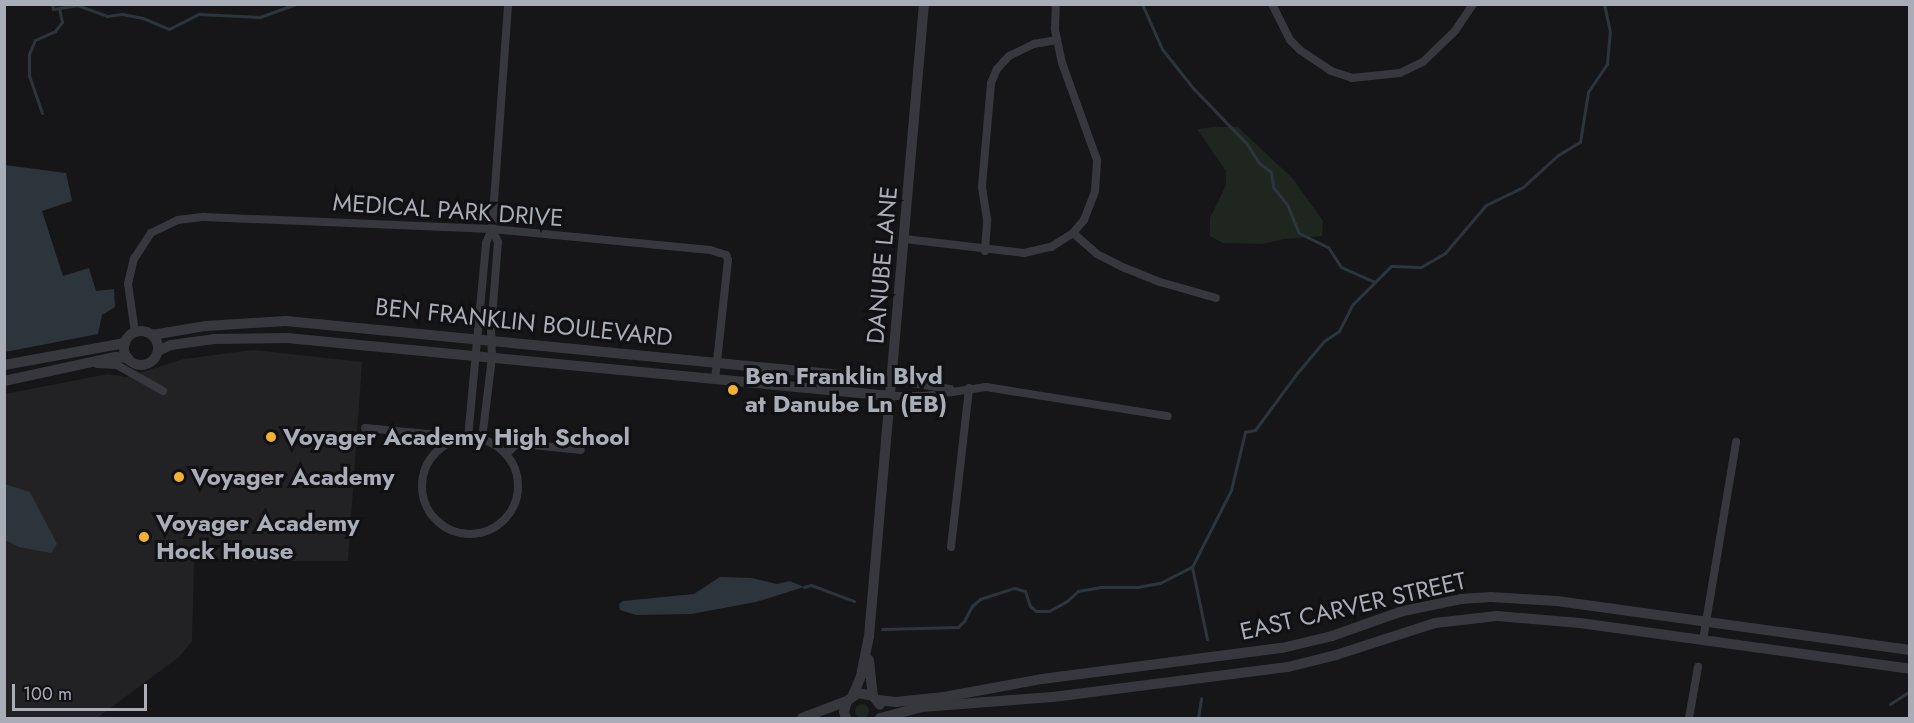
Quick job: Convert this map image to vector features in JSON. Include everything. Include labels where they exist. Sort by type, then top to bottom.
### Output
[{"type":"street","points":[[468,438],[486,243],[492,229],[508,4]]},
{"type":"street","name":"DANUBE LANE","points":[[846,718],[844,712],[861,676],[869,636],[924,4]]},
{"type":"street","points":[[905,239],[986,251],[1024,253],[1051,247],[1074,233],[1090,207],[1098,175],[1097,160],[1062,63],[1057,40],[1056,4]]},
{"type":"street","points":[[1272,4],[1290,40],[1300,50],[1331,71],[1352,78],[1400,73],[1423,62],[1455,31],[1473,4]]},
{"type":"street","points":[[986,251],[987,219],[982,186],[991,83],[997,69],[1009,56],[1034,44],[1057,40]]},
{"type":"street","name":"MEDICAL PARK DRIVE","points":[[135,332],[128,284],[134,260],[151,233],[178,220],[204,217],[492,229],[710,250],[726,255],[728,260],[715,378]]},
{"type":"street","points":[[482,440],[492,357],[498,242],[492,229]]},
{"type":"street","points":[[1074,233],[1097,254],[1125,268],[1160,282],[1216,298]]},
{"type":"street","name":"BEN FRANKLIN BOULEVARD","points":[[152,335],[261,320],[892,380]]},
{"type":"street","points":[[4,365],[125,343],[135,332],[144,331],[152,335],[158,351],[147,363],[137,364],[128,358],[115,357],[4,381]]},
{"type":"street","name":"BEN FRANKLIN BOULEVARD","points":[[158,351],[194,342],[261,336],[891,396]]},
{"type":"street","points":[[125,343],[128,358]]},
{"type":"street","points":[[82,364],[117,365],[163,391]]},
{"type":"street","points":[[892,380],[954,390]]},
{"type":"street","points":[[891,396],[925,396],[986,387],[1018,390],[1168,416]]},
{"type":"street","points":[[951,547],[969,388]]},
{"type":"street","points":[[365,428],[429,434],[444,445]]},
{"type":"street","points":[[468,438],[482,440],[506,454],[512,463],[518,484],[513,506],[500,524],[490,529],[480,533],[458,532],[438,522],[430,514],[422,493],[424,471],[435,452],[444,445],[468,438]]},
{"type":"street","points":[[1703,640],[1736,442]]},
{"type":"street","points":[[506,454],[516,446],[524,444],[581,450]]},
{"type":"street","name":"EAST CARVER STREET","points":[[850,698],[863,692],[875,698],[896,702],[944,697],[1042,679],[1282,648],[1332,636],[1403,611],[1470,598],[1532,598],[1706,620],[1910,650]]},
{"type":"street","name":"EAST CARVER STREET","points":[[880,718],[922,707],[1053,697],[1288,666],[1336,655],[1422,626],[1467,618],[1527,617],[1910,669]]},
{"type":"street","name":"DANUBE LANE","points":[[869,636],[875,698],[881,709],[880,718]]},
{"type":"street","points":[[1689,718],[1698,667]]},
{"type":"street","points":[[802,718],[850,698]]},
{"type":"shaded area","points":[[1238,127],[1293,179],[1323,221],[1322,236],[1284,239],[1263,244],[1223,243],[1210,236],[1210,218],[1226,185],[1226,171],[1197,129]]},
{"type":"shaded area","points":[[5,165],[66,173],[72,201],[42,211],[63,276],[89,268],[96,291],[114,289],[115,307],[102,315],[98,334],[5,352]]},
{"type":"shaded area","name":"Voyager Academy","points":[[253,350],[362,362],[348,561],[194,561],[192,641],[179,657],[97,718],[5,718],[5,394],[108,374],[126,377],[184,359]]},
{"type":"shaded area","points":[[5,484],[30,492],[57,544],[51,553],[19,547],[5,540]]},
{"type":"shaded area","points":[[720,577],[752,578],[777,584],[790,581],[804,587],[756,602],[691,614],[636,615],[620,610],[619,604],[623,601],[694,594]]},
{"type":"shaded area","points":[[862,704],[867,706],[869,711],[867,716],[862,718],[857,716],[855,711],[857,706]]},
{"type":"waterway","points":[[52,4],[53,9],[77,5],[107,16],[122,14],[143,18],[169,29],[199,14],[260,17],[296,4]]},
{"type":"waterway","points":[[1142,4],[1162,49],[1193,88],[1247,144],[1259,163],[1271,172],[1273,187],[1287,204],[1299,233],[1328,247],[1341,267],[1374,282]]},
{"type":"waterway","points":[[1207,639],[1192,567],[1231,490],[1245,432],[1255,430],[1324,341],[1339,331],[1353,304],[1391,266],[1421,267],[1445,253],[1486,205],[1523,187],[1558,155],[1580,142],[1588,92],[1607,64],[1610,32],[1604,4]]},
{"type":"waterway","points":[[42,113],[29,76],[29,54],[35,40],[55,31],[62,22],[59,8]]},
{"type":"waterway","points":[[882,629],[958,627],[972,606],[980,599],[1014,588],[1025,591],[1030,606],[1036,611],[1049,611],[1067,601],[1078,591],[1100,587],[1137,587],[1160,583],[1192,567]]},
{"type":"waterway","points":[[804,587],[811,585],[854,601]]},
{"type":"waterway","points":[[1890,704],[1910,691]]},
{"type":"waterway","points":[[1198,718],[1201,698]]},
{"type":"place","name":"Ben Franklin Blvd at Danube Ln (EB)","points":[[733,390]]},
{"type":"place","name":"Voyager Academy High School","points":[[271,437]]},
{"type":"place","name":"Voyager Academy","points":[[179,477]]},
{"type":"place","name":"Voyager Academy Hock House","points":[[144,537]]}]
